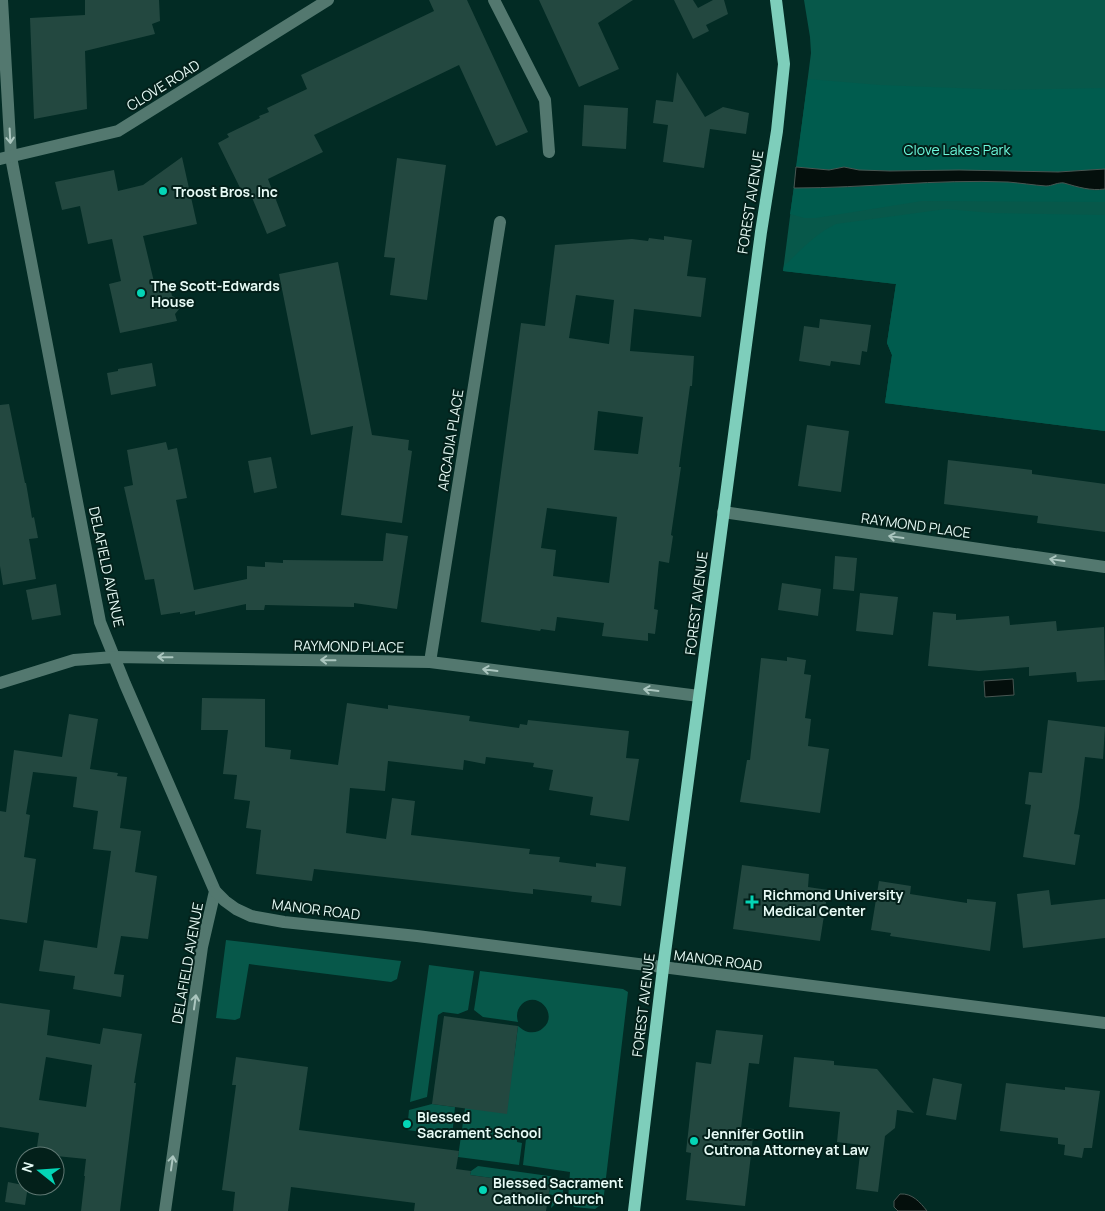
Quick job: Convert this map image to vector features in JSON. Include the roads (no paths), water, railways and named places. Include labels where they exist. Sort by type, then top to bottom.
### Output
[{"type":"main road","name":"FOREST AVENUE","points":[[634,1211],[663,968],[784,64],[776,0]]},
{"type":"street","name":"DELAFIELD AVENUE","points":[[2,0],[6,158],[100,622],[216,891],[202,947],[165,1211]]},
{"type":"street","name":"CLOVE ROAD","points":[[6,158],[118,131],[328,0]]},
{"type":"street","points":[[494,0],[545,100],[549,152]]},
{"type":"street","name":"ARCADIA PLACE","points":[[430,662],[500,222]]},
{"type":"street","name":"RAYMOND PLACE","points":[[723,512],[1105,567]]},
{"type":"street","name":"RAYMOND PLACE","points":[[0,683],[74,660],[114,656],[430,662],[700,696]]},
{"type":"street","name":"MANOR ROAD","points":[[216,891],[236,909],[252,916],[284,922],[417,936],[1105,1023]]},
{"type":"place","name":"Troost Bros. Inc","points":[[163,191]]},
{"type":"place","name":"The Scott-Edwards House","points":[[141,293]]},
{"type":"place","name":"Richmond University Medical Center","points":[[752,902]]},
{"type":"place","name":"Blessed Sacrament School","points":[[407,1124]]},
{"type":"place","name":"Jennifer Gotlin Cutrona Attorney at Law","points":[[694,1141]]},
{"type":"place","name":"Blessed Sacrament Catholic Church","points":[[483,1190]]},
{"type":"park label","name":"Clove Lakes Park","points":[[957,149]]}]
